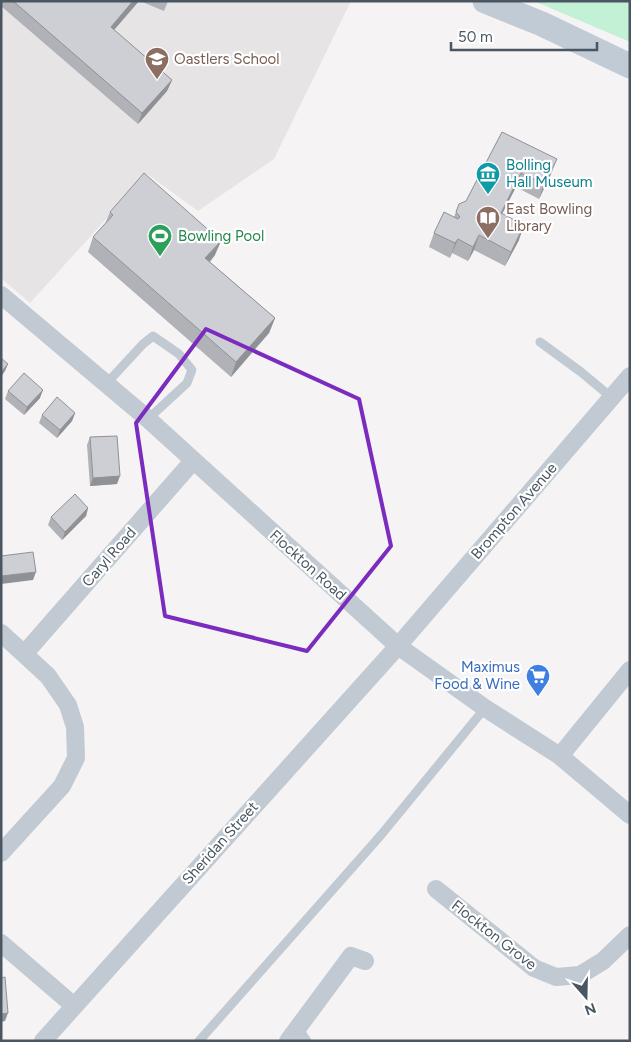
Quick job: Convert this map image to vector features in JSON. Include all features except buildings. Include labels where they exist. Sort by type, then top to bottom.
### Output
[{"type":"street","points":[[485,1],[542,24],[630,66]]},
{"type":"street","name":"Flockton Road","points":[[1,295],[148,419],[398,646],[485,708],[560,756],[630,815]]},
{"type":"street","name":"Brompton Avenue","points":[[398,646],[630,376]]},
{"type":"street","name":"Caryl Road","points":[[25,653],[193,461]]},
{"type":"street","points":[[1,632],[48,676],[68,705],[75,727],[76,758],[62,786],[1,853]]},
{"type":"street","name":"Sheridan Street","points":[[42,1041],[398,646]]},
{"type":"street","points":[[560,756],[630,670]]},
{"type":"street","name":"Flockton Grove","points":[[435,889],[534,968],[556,977],[580,975],[603,961],[630,935]]},
{"type":"street","points":[[1,943],[73,1005]]},
{"type":"street","points":[[298,1037],[351,956],[365,961]]},
{"type":"lane","points":[[106,384],[143,344],[153,336],[179,354],[192,370],[187,383],[148,419]]},
{"type":"lane","points":[[540,342],[588,377],[611,398]]},
{"type":"lane","points":[[199,1041],[381,835],[485,708]]},
{"type":"highlighted area","points":[[206,329],[359,399],[391,546],[307,651],[165,616],[136,423]]},
{"type":"shaded area","name":"Oastlers School","points":[[1,1],[351,1],[274,159],[198,211],[147,174],[30,303],[1,278]]},
{"type":"green space","points":[[534,1],[630,1],[630,42]]},
{"type":"place","name":"Oastlers School","points":[[157,80]]},
{"type":"place","name":"Bolling Hall Museum","points":[[488,195]]},
{"type":"place","name":"East Bowling Library","points":[[488,239]]},
{"type":"place","name":"Bowling Pool","points":[[160,257]]},
{"type":"place","name":"Maximus Food & Wine","points":[[538,697]]}]
